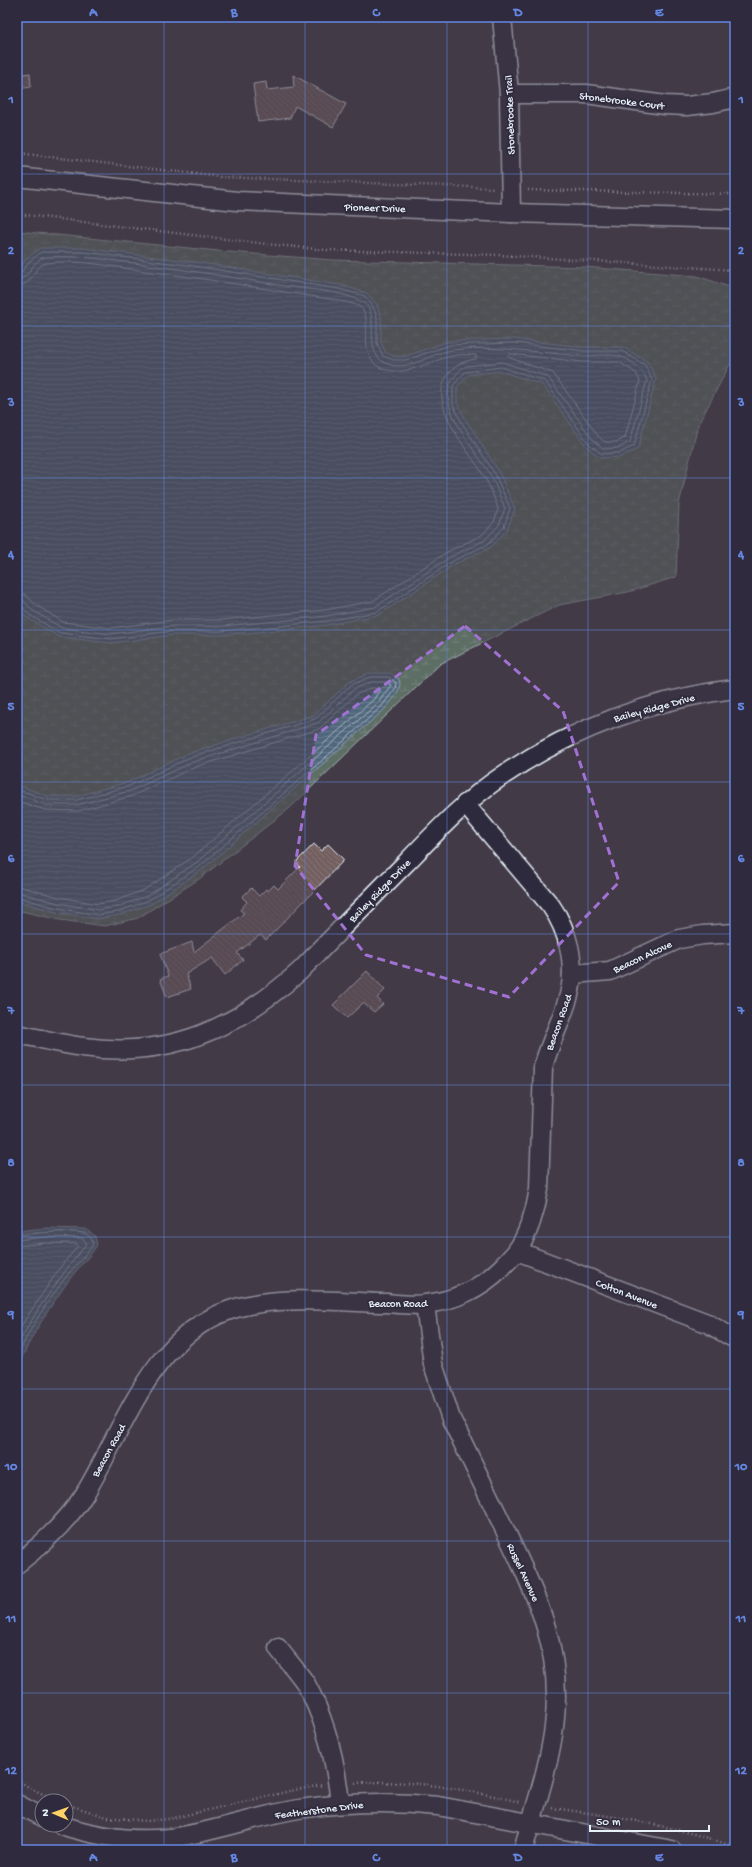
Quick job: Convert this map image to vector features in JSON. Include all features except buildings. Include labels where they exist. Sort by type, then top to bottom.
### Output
[{"type":"street","name":"Stonebrooke Trail","points":[[502,17],[509,94],[511,213]]},
{"type":"street","name":"Stonebrooke Court","points":[[509,94],[586,94],[665,105],[687,106],[713,104],[735,98]]},
{"type":"street","name":"Pioneer Drive","points":[[17,176],[237,201],[511,213],[735,219]]},
{"type":"street","name":"Bailey Ridge Drive","points":[[17,1034],[83,1047],[117,1049],[154,1047],[182,1042],[212,1031],[237,1019],[276,992],[300,971],[449,818],[501,776],[577,733],[609,719],[675,700],[735,689]]},
{"type":"street","name":"Beacon Road","points":[[17,1564],[41,1545],[66,1520],[83,1495],[149,1377],[167,1354],[186,1335],[208,1320],[230,1310],[279,1300],[425,1305],[451,1298],[472,1290],[493,1275],[517,1251],[529,1227],[536,1206],[543,1067],[548,1049],[566,1004],[572,974],[568,946],[559,918],[551,906],[465,804]]},
{"type":"street","name":"Beacon Alcove","points":[[572,974],[610,971],[679,939],[703,935],[735,933]]},
{"type":"street","name":"Colton Avenue","points":[[517,1251],[707,1323],[735,1339]]},
{"type":"street","name":"Russel Avenue","points":[[425,1305],[432,1364],[446,1404],[535,1593],[552,1647],[556,1701],[554,1726],[550,1750],[523,1850]]},
{"type":"street","points":[[278,1648],[305,1683],[326,1730],[333,1755],[340,1804]]},
{"type":"street","name":"Featherstone Drive","points":[[74,1832],[91,1842],[170,1838],[268,1815],[340,1804],[377,1802],[431,1806],[672,1850]]},
{"type":"street","points":[[17,1804],[34,1813]]},
{"type":"path","points":[[17,153],[221,176],[492,188]]},
{"type":"path","points":[[529,190],[735,194]]},
{"type":"path","points":[[17,214],[326,250],[500,255],[735,270]]},
{"type":"path","points":[[17,1779],[28,1787],[41,1793]]},
{"type":"highlighted area","points":[[465,626],[563,711],[619,882],[509,997],[366,955],[295,866],[316,735]]},
{"type":"green space","points":[[17,231],[229,252],[333,260],[585,267],[697,276],[735,289],[735,357],[698,425],[679,504],[676,577],[628,592],[559,605],[440,664],[290,808],[199,879],[138,918],[105,926],[60,920],[17,910]]},
{"type":"water","points":[[40,248],[84,248],[195,262],[340,285],[367,293],[376,303],[381,315],[381,342],[386,353],[394,356],[406,356],[449,341],[513,339],[584,347],[623,347],[648,362],[656,379],[638,449],[620,457],[600,458],[586,446],[543,385],[500,371],[468,375],[457,387],[457,403],[499,472],[515,509],[507,530],[491,547],[455,564],[379,615],[327,625],[281,630],[221,635],[173,635],[111,643],[59,637],[26,617],[17,606],[17,273],[26,259]]},
{"type":"water","points":[[369,673],[390,673],[399,679],[400,683],[398,691],[385,709],[203,869],[151,904],[119,915],[98,919],[56,912],[17,901],[17,785],[48,796],[77,796],[128,782],[189,753],[314,715],[349,682]]},
{"type":"water","points":[[45,1228],[86,1229],[95,1236],[97,1245],[72,1276],[49,1309],[35,1332],[17,1369],[17,1231]]}]
